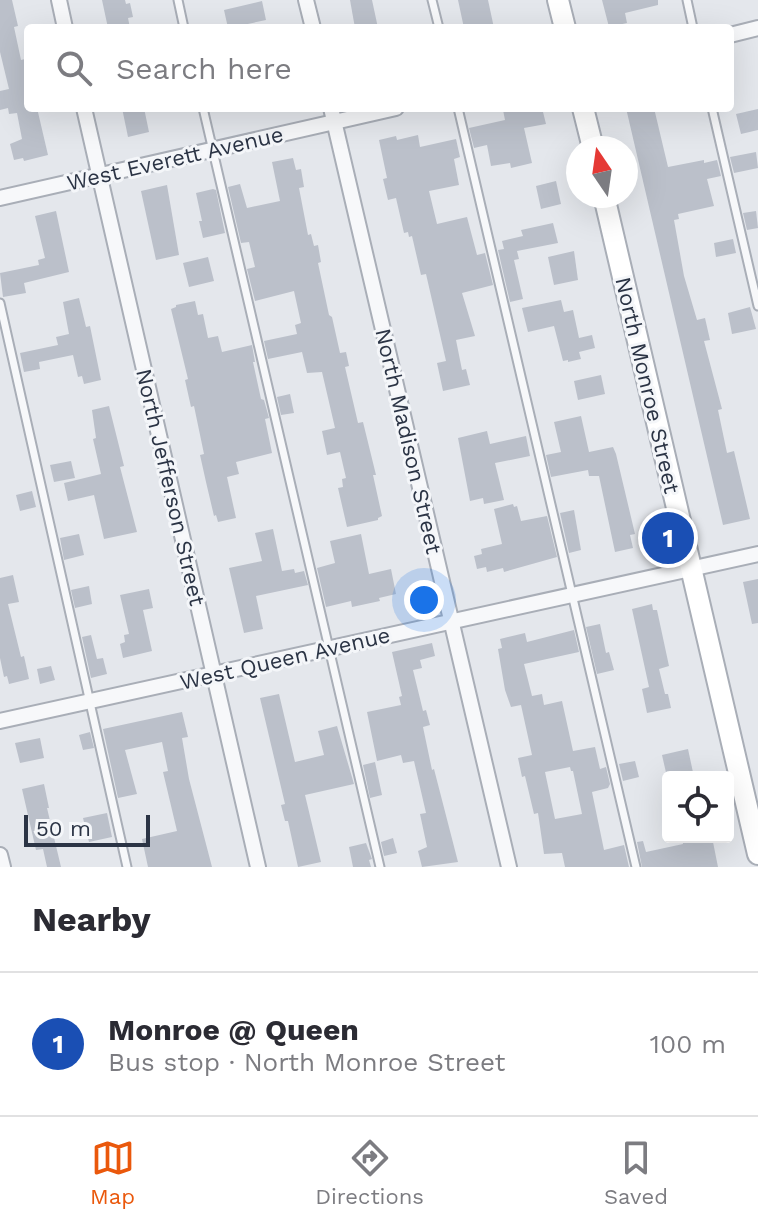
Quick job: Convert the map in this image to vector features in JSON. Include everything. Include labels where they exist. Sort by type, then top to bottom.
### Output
[{"type":"main road","points":[[558,0],[564,24]]},
{"type":"main road","points":[[584,112],[590,136]]},
{"type":"main road","name":"North Monroe Street","points":[[607,208],[758,854]]},
{"type":"street","points":[[59,0],[64,24]]},
{"type":"street","points":[[306,0],[312,24]]},
{"type":"street","points":[[734,34],[758,28]]},
{"type":"street","name":"North Jefferson Street","points":[[85,112],[258,867]]},
{"type":"street","name":"West Everett Avenue","points":[[0,198],[213,149],[333,115],[360,112]]},
{"type":"street","name":"North Madison Street","points":[[333,115],[509,867]]},
{"type":"street","name":"West Queen Avenue","points":[[0,721],[758,554]]},
{"type":"street","points":[[0,855],[3,867]]},
{"type":"lane","points":[[178,0],[183,24]]},
{"type":"lane","points":[[432,0],[438,24]]},
{"type":"lane","points":[[687,0],[692,24]]},
{"type":"lane","points":[[204,112],[380,867]]},
{"type":"lane","points":[[459,112],[636,867]]},
{"type":"lane","points":[[713,112],[758,306]]},
{"type":"lane","points":[[0,303],[127,867]]},
{"type":"building","points":[[0,0],[12,0],[18,26],[14,27],[21,60],[24,59],[24,112],[38,112],[48,155],[24,161],[23,158],[14,160],[10,144],[22,139],[17,113],[9,114],[8,108],[0,110],[0,91],[9,89],[0,52]]},
{"type":"building","points":[[102,0],[125,0],[126,4],[130,3],[133,17],[128,18],[129,24],[107,24]]},
{"type":"building","points":[[350,0],[372,0],[377,24],[354,24]]},
{"type":"building","points":[[458,0],[488,0],[493,24],[463,24]]},
{"type":"building","points":[[602,0],[658,0],[658,5],[625,13],[627,23],[608,24]]},
{"type":"building","points":[[262,1],[266,20],[227,24],[224,10]]},
{"type":"building","points":[[758,109],[758,130],[741,134],[736,114]]},
{"type":"building","points":[[123,112],[145,112],[149,132],[128,137]]},
{"type":"building","points":[[503,112],[543,112],[546,124],[524,128],[532,163],[511,168],[510,163],[491,166],[487,145],[474,148],[469,128],[505,120]]},
{"type":"building","points":[[627,112],[655,112],[668,167],[717,160],[721,176],[707,179],[714,206],[678,214],[679,219],[674,220],[684,276],[697,320],[705,318],[710,340],[704,341],[722,409],[718,410],[727,453],[734,451],[750,519],[723,525],[638,160],[638,136],[633,136]]},
{"type":"building","points":[[418,135],[420,147],[456,139],[460,157],[454,159],[459,185],[429,191],[437,224],[467,217],[477,255],[485,253],[493,285],[462,293],[475,336],[456,340],[462,370],[466,369],[470,385],[443,391],[437,363],[446,361],[426,274],[421,275],[412,236],[404,233],[396,198],[388,200],[379,140]]},
{"type":"building","points":[[756,152],[758,168],[734,173],[730,157]]},
{"type":"building","points":[[293,158],[296,170],[301,169],[304,187],[299,188],[308,235],[311,234],[314,246],[318,245],[321,262],[318,263],[329,315],[340,353],[346,352],[349,366],[345,367],[358,423],[363,422],[382,516],[378,520],[347,527],[338,488],[343,487],[342,479],[346,478],[340,452],[327,455],[322,431],[335,428],[322,372],[307,373],[302,352],[268,359],[264,341],[297,334],[295,325],[301,323],[294,291],[255,301],[247,269],[255,267],[249,242],[241,243],[228,187],[240,184],[247,208],[280,201],[272,162]]},
{"type":"building","points":[[556,181],[561,204],[541,209],[536,186]]},
{"type":"building","points":[[167,185],[179,255],[156,260],[141,191]]},
{"type":"building","points":[[216,190],[225,233],[203,238],[196,193]]},
{"type":"building","points":[[56,211],[69,272],[24,283],[26,293],[3,297],[0,273],[39,265],[38,260],[45,258],[35,216]]},
{"type":"building","points":[[756,211],[758,228],[747,230],[743,213]]},
{"type":"building","points":[[553,223],[558,243],[517,251],[519,259],[514,260],[523,299],[510,302],[498,250],[504,249],[502,241],[523,236],[521,230]]},
{"type":"building","points":[[733,239],[736,253],[716,257],[714,243]]},
{"type":"building","points":[[574,251],[578,280],[554,285],[548,257]]},
{"type":"building","points":[[208,257],[214,281],[189,287],[183,263]]},
{"type":"building","points":[[79,298],[86,327],[90,326],[101,380],[84,384],[82,376],[78,377],[73,355],[39,362],[40,369],[24,372],[20,353],[58,345],[56,337],[69,334],[63,302]]},
{"type":"building","points":[[561,300],[564,312],[573,310],[579,338],[592,335],[595,348],[579,352],[581,359],[568,362],[563,361],[554,326],[528,332],[522,308]]},
{"type":"building","points":[[195,301],[198,315],[203,314],[208,338],[218,336],[222,352],[252,345],[261,399],[269,418],[265,419],[272,453],[236,462],[239,474],[227,477],[236,518],[218,522],[200,455],[204,454],[171,309]]},
{"type":"building","points":[[750,307],[756,329],[732,334],[728,313]]},
{"type":"building","points":[[601,375],[605,394],[578,400],[574,381]]},
{"type":"building","points":[[290,394],[294,413],[281,415],[277,397]]},
{"type":"building","points":[[109,406],[124,466],[120,467],[137,532],[104,539],[94,495],[68,501],[64,483],[101,474],[93,439],[96,438],[92,410]]},
{"type":"building","points":[[581,416],[589,452],[613,447],[616,454],[635,534],[630,535],[633,548],[615,552],[599,476],[589,476],[588,470],[551,477],[546,455],[561,452],[554,422]]},
{"type":"building","points":[[487,431],[490,444],[526,436],[530,456],[495,463],[504,500],[484,504],[483,498],[470,501],[458,438]]},
{"type":"building","points":[[71,461],[75,478],[54,482],[50,465]]},
{"type":"building","points":[[32,491],[36,507],[20,511],[16,495]]},
{"type":"building","points":[[513,504],[517,506],[521,521],[547,516],[557,557],[504,572],[503,568],[487,572],[486,567],[477,569],[474,556],[482,554],[481,549],[502,544],[494,509]]},
{"type":"building","points":[[574,510],[581,550],[569,553],[560,513]]},
{"type":"building","points":[[273,529],[282,571],[304,571],[308,585],[256,596],[263,629],[244,633],[229,568],[262,561],[255,533]]},
{"type":"building","points":[[79,534],[84,555],[64,560],[60,538]]},
{"type":"building","points":[[361,534],[369,574],[391,569],[396,594],[352,607],[351,601],[326,607],[317,568],[335,563],[330,541]]},
{"type":"building","points":[[13,575],[19,602],[8,604],[29,679],[9,684],[7,676],[4,677],[0,658],[0,578]]},
{"type":"building","points":[[758,579],[758,623],[752,624],[743,582]]},
{"type":"building","points":[[89,586],[92,604],[75,608],[71,590]]},
{"type":"building","points":[[149,589],[153,608],[143,610],[152,651],[123,658],[120,644],[125,642],[124,635],[129,634],[120,595]]},
{"type":"building","points":[[652,604],[653,610],[657,610],[669,666],[659,669],[671,708],[647,713],[642,689],[649,687],[632,609]]},
{"type":"building","points":[[600,624],[606,653],[609,652],[614,670],[597,674],[586,627]]},
{"type":"building","points":[[574,630],[579,652],[524,664],[532,696],[542,694],[544,705],[562,701],[573,751],[595,747],[600,769],[606,767],[608,788],[592,792],[604,850],[624,845],[629,867],[565,867],[562,853],[544,854],[538,813],[534,814],[518,758],[532,755],[521,705],[511,707],[498,649],[502,648],[500,639],[525,633],[527,642]],"holes":[[[570,767],[582,814],[555,819],[545,772]]]},
{"type":"building","points":[[91,635],[97,659],[103,658],[107,674],[91,678],[82,637]]},
{"type":"building","points":[[432,643],[435,656],[420,660],[422,668],[413,670],[423,711],[426,710],[430,725],[423,727],[432,770],[458,862],[422,867],[418,851],[427,847],[420,814],[426,813],[414,761],[403,763],[401,755],[377,761],[367,712],[401,705],[399,697],[402,696],[392,652]]},
{"type":"building","points":[[51,666],[55,680],[40,684],[37,669]]},
{"type":"building","points":[[279,694],[295,762],[324,755],[318,731],[337,726],[354,784],[305,795],[321,862],[298,867],[288,821],[285,821],[281,805],[285,804],[260,698]]},
{"type":"building","points":[[182,712],[188,737],[182,738],[189,779],[212,867],[148,867],[142,839],[177,831],[163,772],[168,771],[162,742],[125,750],[137,794],[118,798],[103,729]]},
{"type":"building","points":[[90,732],[94,748],[83,750],[79,735]]},
{"type":"building","points":[[40,738],[44,758],[20,763],[15,743]]},
{"type":"building","points":[[688,749],[693,771],[666,771],[662,755]]},
{"type":"building","points":[[635,761],[639,777],[623,781],[619,764]]},
{"type":"building","points":[[375,762],[382,795],[370,798],[363,765]]},
{"type":"building","points":[[44,784],[61,867],[47,867],[43,849],[36,850],[22,789]]},
{"type":"building","points":[[107,813],[112,837],[89,842],[83,818]]},
{"type":"building","points":[[393,838],[397,853],[384,856],[381,842]]},
{"type":"building","points":[[643,841],[646,852],[683,844],[713,843],[718,867],[642,867],[637,842]]},
{"type":"building","points":[[366,843],[372,859],[369,860],[371,867],[353,867],[349,847]]},
{"type":"place","name":"Monroe @ Queen","points":[[668,538]]}]
